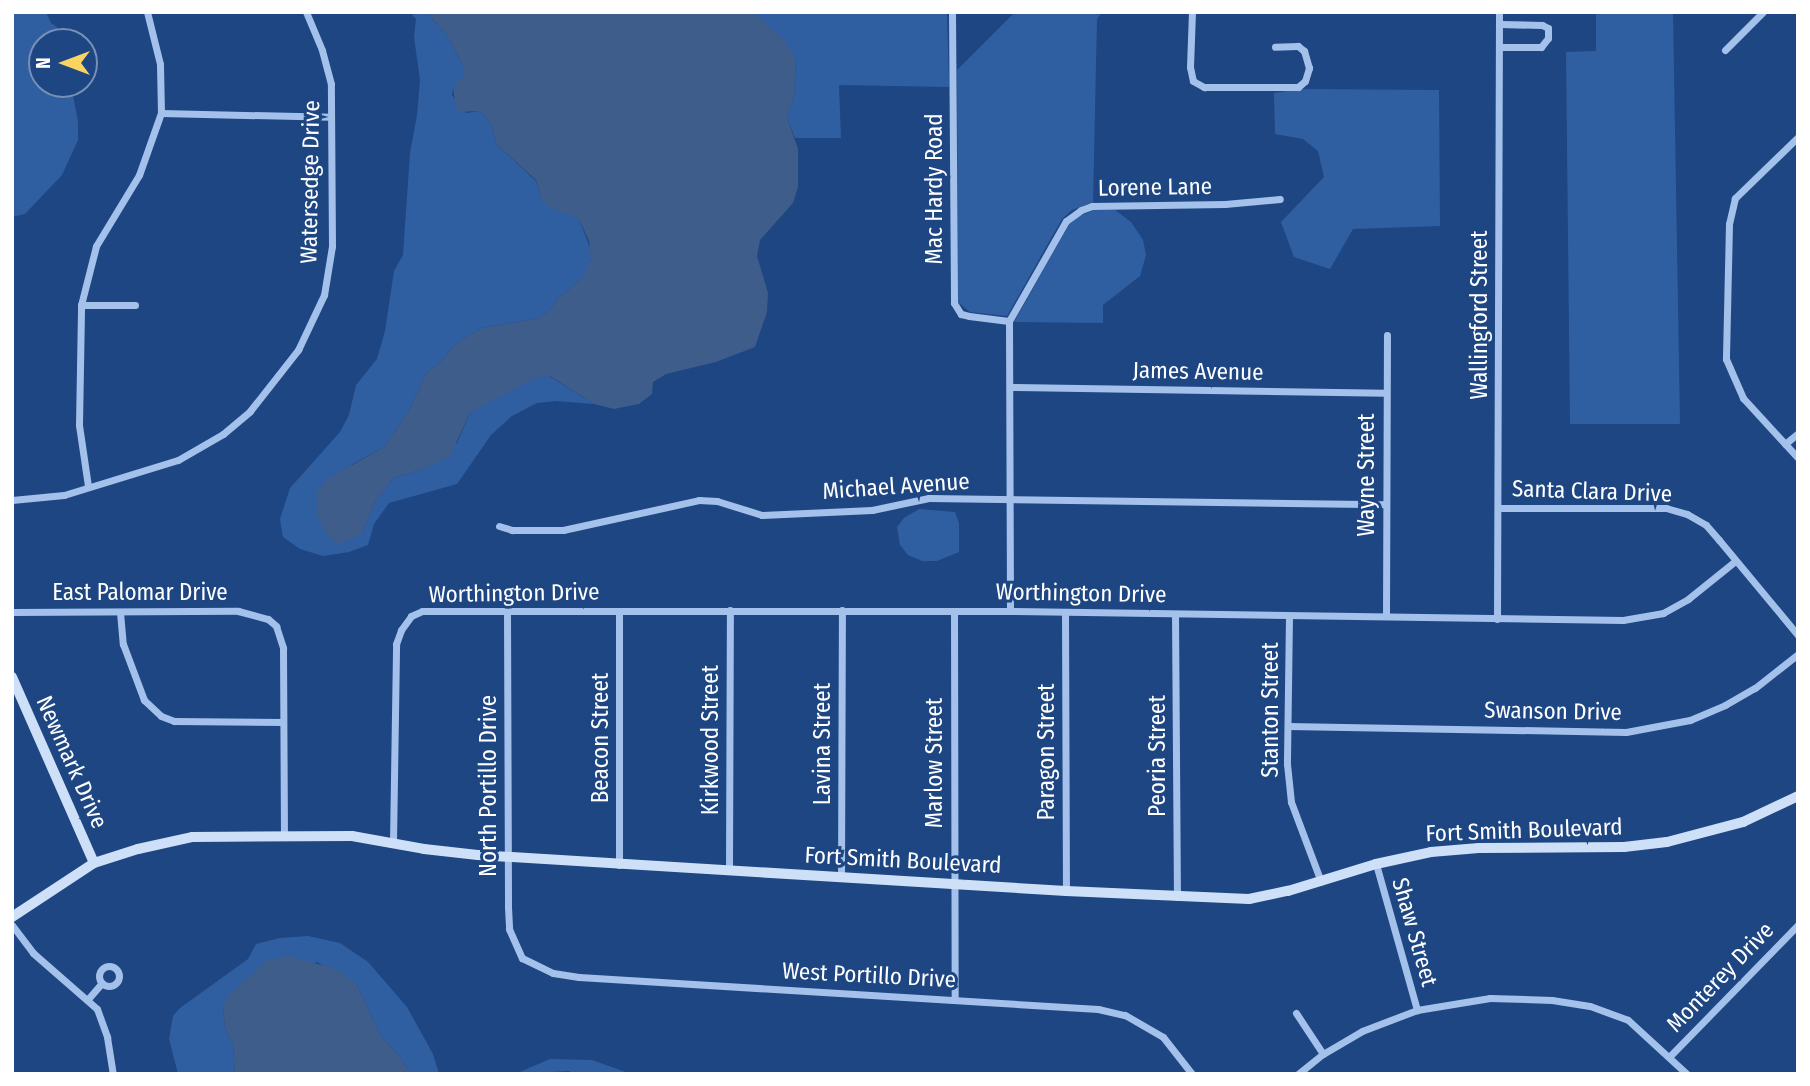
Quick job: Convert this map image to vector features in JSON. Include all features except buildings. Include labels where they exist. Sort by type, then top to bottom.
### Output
[{"type":"street","points":[[88,486],[79,425],[81,305],[96,246],[139,175],[161,113],[160,64],[147,12]]},
{"type":"street","name":"Watersedge Drive","points":[[12,499],[64,495],[178,460],[223,435],[250,411],[298,350],[324,295],[332,246],[331,84],[322,50],[306,12]]},
{"type":"street","name":"Mac Hardy Road","points":[[951,12],[954,303],[961,314],[1009,321]]},
{"type":"street","points":[[1192,12],[1192,80],[1204,87],[1298,87],[1305,81],[1309,68],[1304,51],[1298,46],[1275,47]]},
{"type":"street","name":"Wallingford Street","points":[[1497,619],[1499,12]]},
{"type":"street","points":[[1725,50],[1763,12]]},
{"type":"street","points":[[1499,24],[1542,25],[1548,28],[1548,38],[1541,47],[1499,47]]},
{"type":"street","points":[[161,113],[331,117]]},
{"type":"street","points":[[1798,136],[1735,198],[1729,223],[1726,359],[1743,398],[1798,458]]},
{"type":"street","name":"Lorene Lane","points":[[1009,321],[1066,221],[1081,210],[1093,206],[1225,204],[1280,199]]},
{"type":"street","points":[[81,305],[135,305]]},
{"type":"street","points":[[1009,321],[1010,611]]},
{"type":"street","name":"Wayne Street","points":[[1386,616],[1387,335]]},
{"type":"street","name":"James Avenue","points":[[1011,387],[1385,393]]},
{"type":"street","points":[[1785,444],[1798,433]]},
{"type":"street","name":"Michael Avenue","points":[[499,526],[512,530],[563,530],[699,500],[717,501],[762,515],[872,510],[929,498],[1385,505]]},
{"type":"street","name":"Santa Clara Drive","points":[[1498,508],[1666,509],[1687,514],[1706,525],[1734,562],[1798,635]]},
{"type":"street","name":"Worthington Drive","points":[[393,842],[396,644],[401,630],[411,616],[422,611],[1010,611],[1623,620],[1663,613],[1688,599],[1734,562]]},
{"type":"street","name":"Lavina Street","points":[[841,878],[842,610]]},
{"type":"street","points":[[120,611],[122,644],[144,700],[161,716],[174,721],[283,722],[284,835]]},
{"type":"street","name":"East Palomar Drive","points":[[12,612],[238,611],[268,619],[276,626],[282,649],[283,722]]},
{"type":"street","name":"North Portillo Drive","points":[[507,611],[509,929],[522,958]]},
{"type":"street","name":"Beacon Street","points":[[619,611],[619,864]]},
{"type":"street","name":"Kirkwood Street","points":[[729,870],[730,611]]},
{"type":"street","name":"Marlow Street","points":[[954,611],[955,999]]},
{"type":"street","name":"Paragon Street","points":[[1065,612],[1066,891]]},
{"type":"street","name":"Peoria Street","points":[[1175,614],[1177,897]]},
{"type":"street","name":"Stanton Street","points":[[1289,616],[1287,764],[1291,802],[1321,882]]},
{"type":"street","name":"Swanson Drive","points":[[1288,726],[1626,732],[1689,720],[1725,705],[1755,688],[1798,654]]},
{"type":"street","name":"Newmark Drive","points":[[12,677],[94,863]]},
{"type":"street","name":"Fort Smith Boulevard","points":[[12,917],[94,863],[192,837],[352,836],[424,849],[508,857],[1066,891],[1248,899],[1431,852],[1479,848],[1624,847],[1667,842],[1743,822],[1798,796]]},
{"type":"street","name":"Shaw Street","points":[[1376,864],[1417,1010]]},
{"type":"street","points":[[12,925],[33,953],[97,1009],[107,1037],[113,1074]]},
{"type":"street","name":"Monterey Drive","points":[[1670,1056],[1798,925]]},
{"type":"street","name":"West Portillo Drive","points":[[522,958],[553,973],[579,977],[1098,1009],[1125,1015],[1163,1037],[1192,1074]]},
{"type":"street","points":[[88,999],[102,984]]},
{"type":"street","points":[[1298,1074],[1323,1054],[1362,1031],[1417,1010],[1490,998],[1552,1000],[1590,1006],[1628,1020],[1687,1074]]},
{"type":"street","points":[[1296,1013],[1323,1054]]},
{"type":"shaded area","points":[[12,12],[46,12],[51,23],[58,28],[28,28],[28,98],[74,98],[78,140],[62,175],[25,214],[12,217]]},
{"type":"shaded area","points":[[410,12],[426,12],[446,34],[463,65],[463,77],[453,89],[452,95],[466,113],[479,111],[485,116],[492,126],[496,144],[536,181],[541,198],[579,219],[592,253],[589,269],[583,277],[558,299],[547,313],[539,318],[482,328],[455,344],[439,364],[427,372],[408,412],[384,447],[351,465],[362,533],[375,502],[393,478],[424,469],[457,443],[470,413],[488,400],[536,376],[549,376],[594,404],[556,401],[537,403],[512,416],[491,435],[457,484],[389,503],[374,524],[368,545],[349,552],[323,556],[300,549],[283,537],[280,519],[290,488],[340,432],[349,415],[356,385],[377,359],[385,331],[394,271],[403,255],[410,153],[420,80],[414,37],[416,19]]},
{"type":"shaded area","points":[[426,12],[755,12],[786,42],[796,61],[794,96],[787,117],[798,149],[798,187],[793,203],[760,240],[757,256],[768,293],[767,312],[755,347],[716,362],[666,374],[653,382],[652,394],[639,404],[614,409],[594,404],[550,376],[536,377],[470,413],[450,456],[424,469],[393,478],[375,502],[362,533],[337,545],[324,531],[317,514],[317,491],[329,478],[384,447],[408,412],[427,372],[439,364],[455,344],[482,328],[539,318],[583,277],[591,260],[589,241],[579,219],[548,206],[541,198],[536,180],[496,144],[492,126],[485,116],[479,111],[459,112],[456,108],[453,88],[463,77],[463,65],[446,34]]},
{"type":"shaded area","points":[[755,12],[947,12],[949,87],[839,85],[841,138],[795,138],[787,117],[794,96],[796,61]]},
{"type":"shaded area","points":[[1015,12],[1102,12],[1097,19],[1093,202],[1072,210],[1062,219],[1007,316],[970,312],[958,302],[957,70]]},
{"type":"shaded area","points":[[1596,12],[1673,12],[1680,424],[1570,424],[1566,52],[1596,51]]},
{"type":"shaded area","points":[[1302,89],[1439,90],[1440,226],[1353,229],[1330,269],[1294,257],[1281,222],[1324,177],[1318,151],[1303,139],[1275,134],[1274,93]]},
{"type":"shaded area","points":[[1094,210],[1115,210],[1131,222],[1143,240],[1146,255],[1140,276],[1103,305],[1103,323],[1014,322],[1070,223]]},
{"type":"shaded area","points":[[919,509],[955,512],[959,523],[959,552],[937,561],[922,561],[908,555],[900,545],[897,527],[904,518]]},
{"type":"shaded area","points":[[308,936],[340,943],[368,962],[407,1007],[433,1054],[439,1074],[411,1074],[397,1053],[380,1035],[357,985],[317,962],[223,1007],[225,1027],[233,1045],[235,1074],[178,1074],[169,1039],[173,1016],[180,1008],[248,959],[256,944],[280,938]]},
{"type":"shaded area","points":[[288,956],[337,969],[357,985],[380,1035],[397,1053],[411,1074],[235,1074],[233,1045],[225,1027],[223,1007],[228,995],[267,960]]},
{"type":"shaded area","points":[[550,1059],[592,1060],[631,1074],[573,1074],[569,1071],[515,1074]]}]
